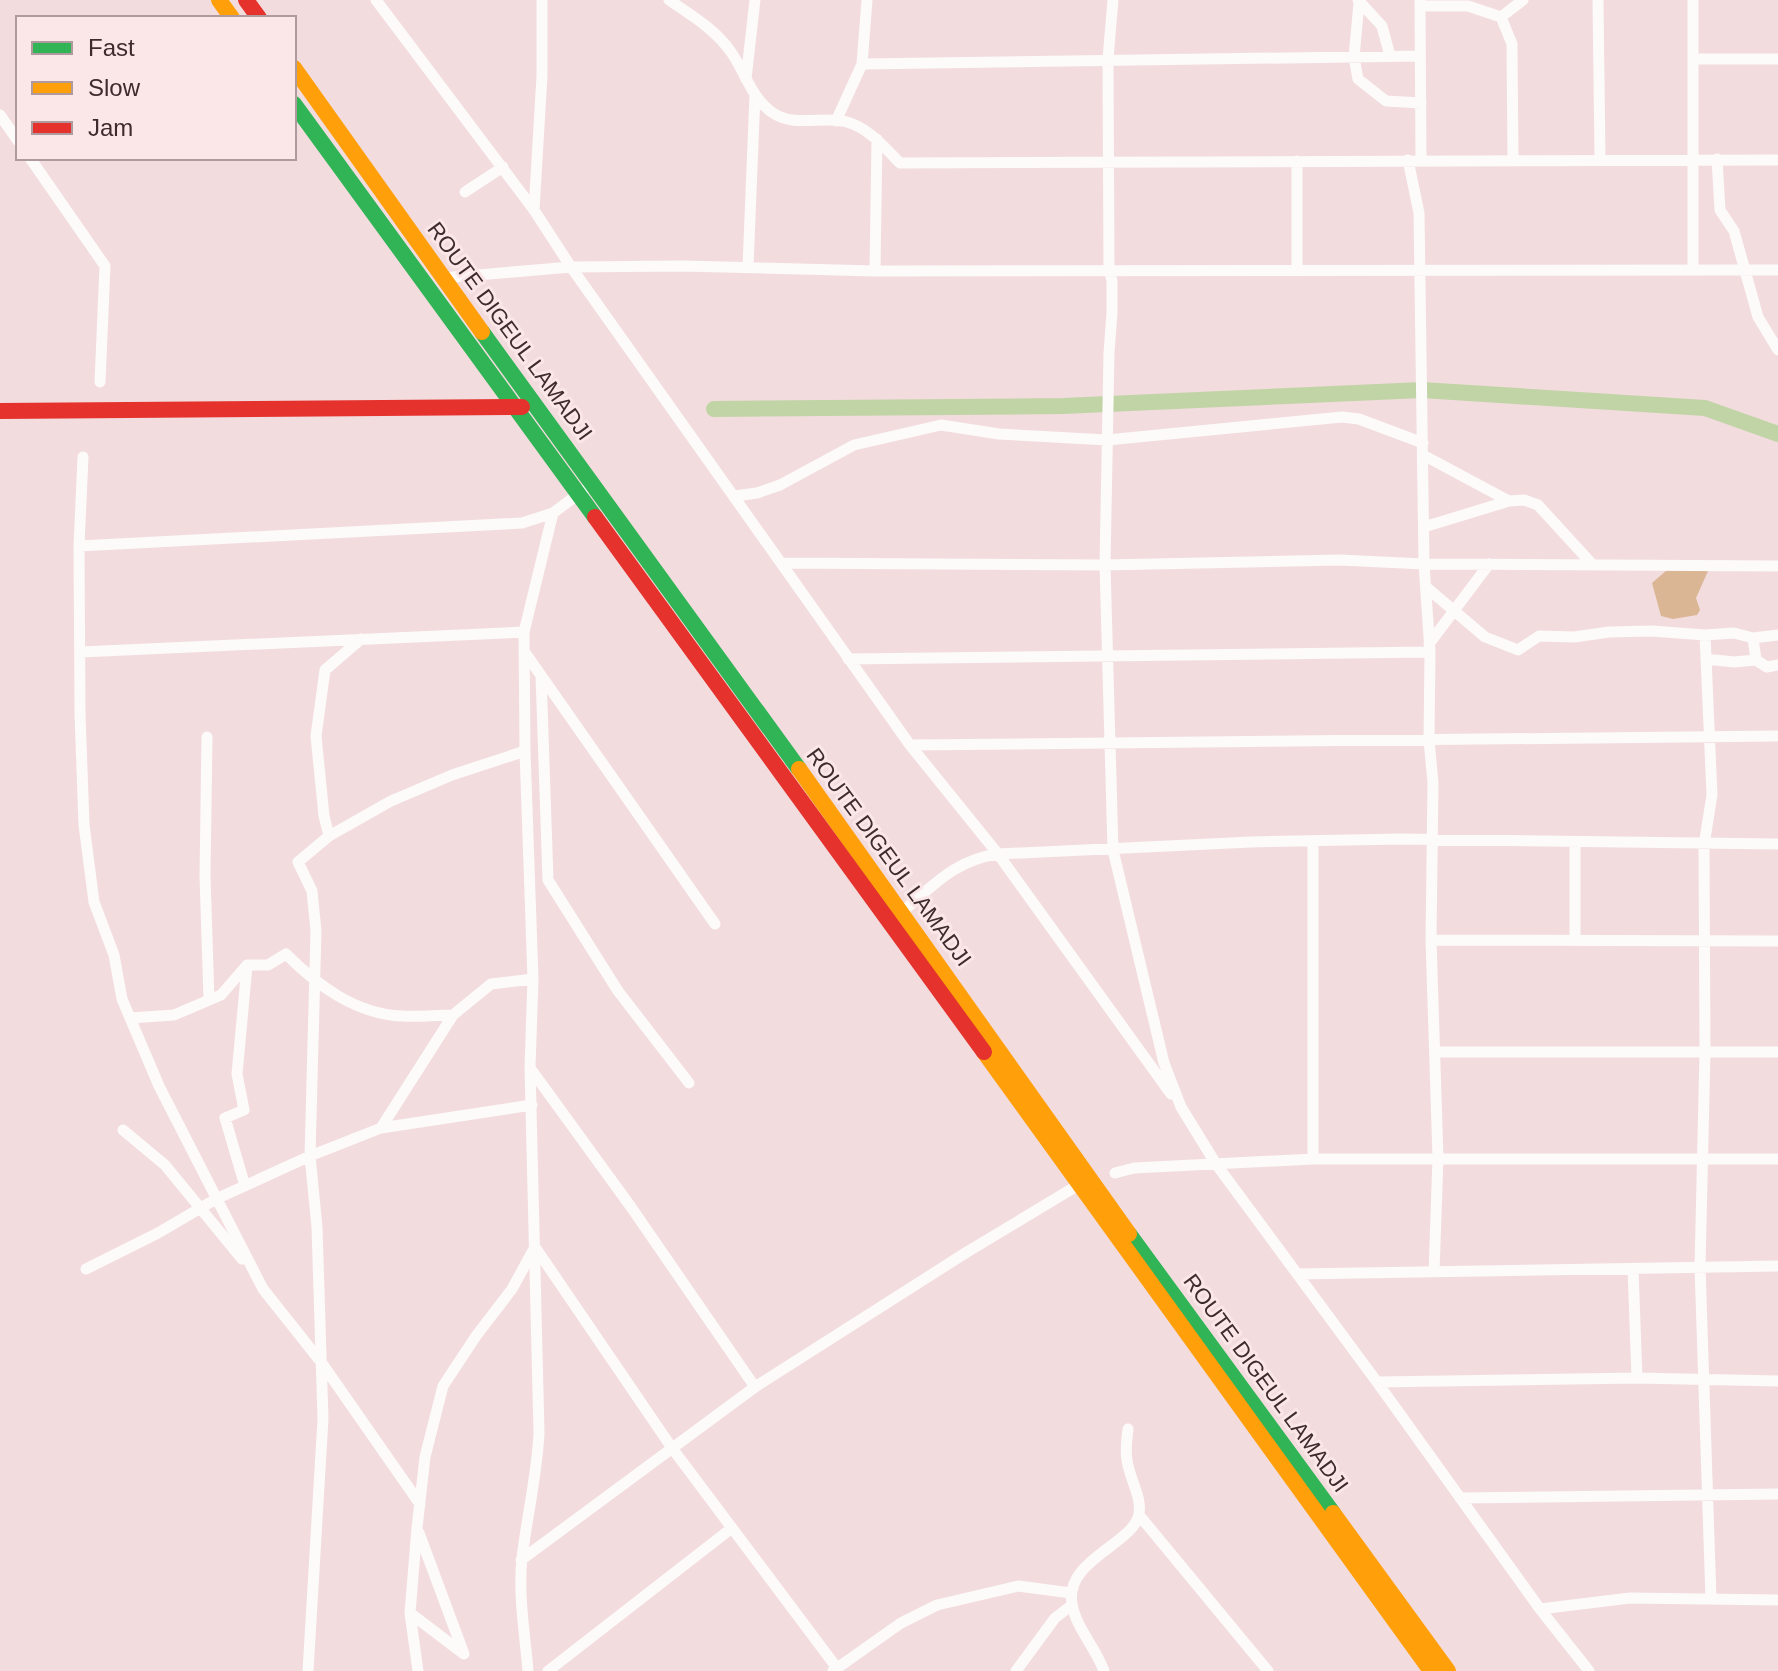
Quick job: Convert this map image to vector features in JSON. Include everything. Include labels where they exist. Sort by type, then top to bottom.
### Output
[{"type":"main road","name":"ROUTE DIGEUL LAMADJI","points":[[296,71],[442,278],[539,407],[902,912],[1084,1181],[1431,1671]]},
{"type":"main road","name":"ROUTE DIGEUL LAMADJI","points":[[296,107],[578,494],[1448,1671]]},
{"type":"main road","points":[[0,411],[539,407]]},
{"type":"street","points":[[376,0],[534,210],[571,267],[910,745],[998,854],[1181,1107],[1216,1164],[1540,1609],[1589,1671]]},
{"type":"street","points":[[534,210],[542,76],[542,0]]},
{"type":"street","points":[[669,0],[705,25],[730,50],[755,94],[772,113],[785,119],[847,122],[877,139],[900,163],[1778,160]]},
{"type":"street","points":[[746,79],[755,0]]},
{"type":"street","points":[[836,121],[862,64],[867,0]]},
{"type":"street","points":[[1113,0],[1108,59],[1112,313],[1105,565],[1113,850],[1164,1063],[1181,1107]]},
{"type":"street","points":[[1598,0],[1600,159]]},
{"type":"street","points":[[1693,0],[1693,269]]},
{"type":"street","points":[[1359,1],[1382,26],[1390,56]]},
{"type":"street","points":[[1359,1],[1354,57],[1358,79],[1386,101],[1421,103]]},
{"type":"street","points":[[1501,17],[1515,2]]},
{"type":"street","points":[[1421,160],[1420,3],[1468,6],[1501,17],[1512,44],[1513,160]]},
{"type":"street","points":[[862,64],[1420,56]]},
{"type":"street","points":[[1693,59],[1778,59]]},
{"type":"street","points":[[748,267],[755,94]]},
{"type":"street","points":[[0,115],[16,138]]},
{"type":"street","points":[[875,271],[877,139]]},
{"type":"street","points":[[1717,159],[1720,210],[1734,231],[1758,317],[1778,350]]},
{"type":"street","points":[[31,160],[105,266],[100,382]]},
{"type":"street","points":[[1408,160],[1419,213],[1424,564],[1430,648],[1429,740],[1434,839],[1431,940],[1438,1158],[1434,1272]]},
{"type":"street","points":[[1297,161],[1297,270]]},
{"type":"street","points":[[465,192],[503,167]]},
{"type":"street","points":[[442,278],[571,267],[875,271],[1778,270]]},
{"type":"street","points":[[735,496],[780,485],[854,445],[941,425],[999,434],[1107,440],[1342,417],[1359,419],[1423,449],[1509,501]]},
{"type":"street","points":[[83,457],[79,546],[84,825],[94,902],[114,955],[122,999],[159,1086],[263,1289],[321,1362],[420,1504]]},
{"type":"street","points":[[79,546],[522,523],[553,513],[594,483]]},
{"type":"street","points":[[1424,527],[1509,501],[1524,500],[1538,505],[1592,564]]},
{"type":"street","points":[[528,1671],[521,1560],[537,1475],[539,1433],[530,1067],[533,979],[524,632],[553,513]]},
{"type":"street","points":[[782,563],[1105,565],[1340,560],[1424,564],[1778,566]]},
{"type":"street","points":[[1430,648],[1489,564]]},
{"type":"street","points":[[1426,587],[1485,637],[1518,650],[1539,636],[1574,637],[1652,631],[1705,635],[1734,633],[1753,638],[1778,635]]},
{"type":"street","points":[[81,652],[524,632]]},
{"type":"street","points":[[1705,635],[1712,795],[1704,845],[1705,1052],[1700,1267],[1711,1599]]},
{"type":"street","points":[[1753,638],[1756,660]]},
{"type":"street","points":[[329,836],[316,736],[325,670],[361,639]]},
{"type":"street","points":[[848,659],[1430,648]]},
{"type":"street","points":[[525,653],[715,924]]},
{"type":"street","points":[[1706,659],[1734,662],[1756,660],[1767,667],[1778,665]]},
{"type":"street","points":[[541,675],[548,880],[618,991],[689,1083]]},
{"type":"street","points":[[910,745],[1778,736]]},
{"type":"street","points":[[207,737],[205,876],[209,1000]]},
{"type":"street","points":[[308,1671],[322,1434],[317,1227],[310,1156],[316,931],[312,891],[298,862],[329,836],[391,801],[452,775],[525,751]]},
{"type":"street","points":[[902,912],[959,865],[976,857],[998,854],[1434,839],[1778,844]]},
{"type":"street","points":[[1313,841],[1313,1159]]},
{"type":"street","points":[[1575,842],[1575,940]]},
{"type":"street","points":[[1431,940],[1778,941]]},
{"type":"street","points":[[130,1018],[174,1015],[221,995],[247,965],[268,965],[286,954],[314,982],[350,1003],[398,1016],[453,1015]]},
{"type":"street","points":[[245,1186],[225,1118],[244,1110],[237,1074],[247,965]]},
{"type":"street","points":[[381,1128],[453,1015],[491,984],[533,979]]},
{"type":"street","points":[[1435,1052],[1778,1052]]},
{"type":"street","points":[[530,1067],[755,1387]]},
{"type":"street","points":[[86,1269],[158,1233],[216,1199],[381,1128],[532,1105]]},
{"type":"street","points":[[123,1130],[165,1165],[254,1273]]},
{"type":"street","points":[[1115,1173],[1134,1168],[1313,1159],[1778,1159]]},
{"type":"street","points":[[521,1560],[755,1387],[1084,1181]]},
{"type":"street","points":[[535,1247],[672,1448],[835,1670],[901,1623],[937,1605],[1018,1586],[1071,1599]]},
{"type":"street","points":[[418,1671],[410,1613],[417,1528],[425,1457],[443,1386],[512,1289],[535,1247]]},
{"type":"street","points":[[1297,1274],[1778,1266]]},
{"type":"street","points":[[1633,1269],[1637,1378]]},
{"type":"street","points":[[1377,1382],[1637,1378],[1778,1381]]},
{"type":"street","points":[[1016,1671],[1071,1599],[1086,1565],[1128,1531],[1139,1515],[1139,1503],[1127,1462],[1128,1429]]},
{"type":"street","points":[[1460,1498],[1778,1494]]},
{"type":"street","points":[[1139,1515],[1268,1671]]},
{"type":"street","points":[[410,1613],[464,1654],[417,1528]]},
{"type":"street","points":[[548,1671],[732,1528]]},
{"type":"street","points":[[1540,1609],[1630,1598],[1778,1600]]},
{"type":"street","points":[[1071,1599],[1104,1671]]},
{"type":"shaded area","points":[[1667,570],[1708,571],[1696,598],[1700,610],[1697,615],[1673,619],[1661,616],[1652,583]]},
{"type":"waterway","points":[[714,409],[1063,406],[1422,390],[1705,408],[1778,434]]},
{"type":"traffic: fast","points":[[296,107],[595,517]]},
{"type":"traffic: fast","points":[[482,332],[799,769]]},
{"type":"traffic: fast","points":[[1129,1234],[1333,1513]]},
{"type":"traffic: slow","points":[[219,0],[231,16]]},
{"type":"traffic: slow","points":[[296,71],[482,332]]},
{"type":"traffic: slow","points":[[799,769],[1129,1234]]},
{"type":"traffic: slow","points":[[984,1052],[1431,1671]]},
{"type":"traffic: slow","points":[[1333,1513],[1448,1671]]},
{"type":"traffic: jam","points":[[246,0],[258,16]]},
{"type":"traffic: jam","points":[[0,411],[522,407]]},
{"type":"traffic: jam","points":[[595,517],[984,1052]]}]
